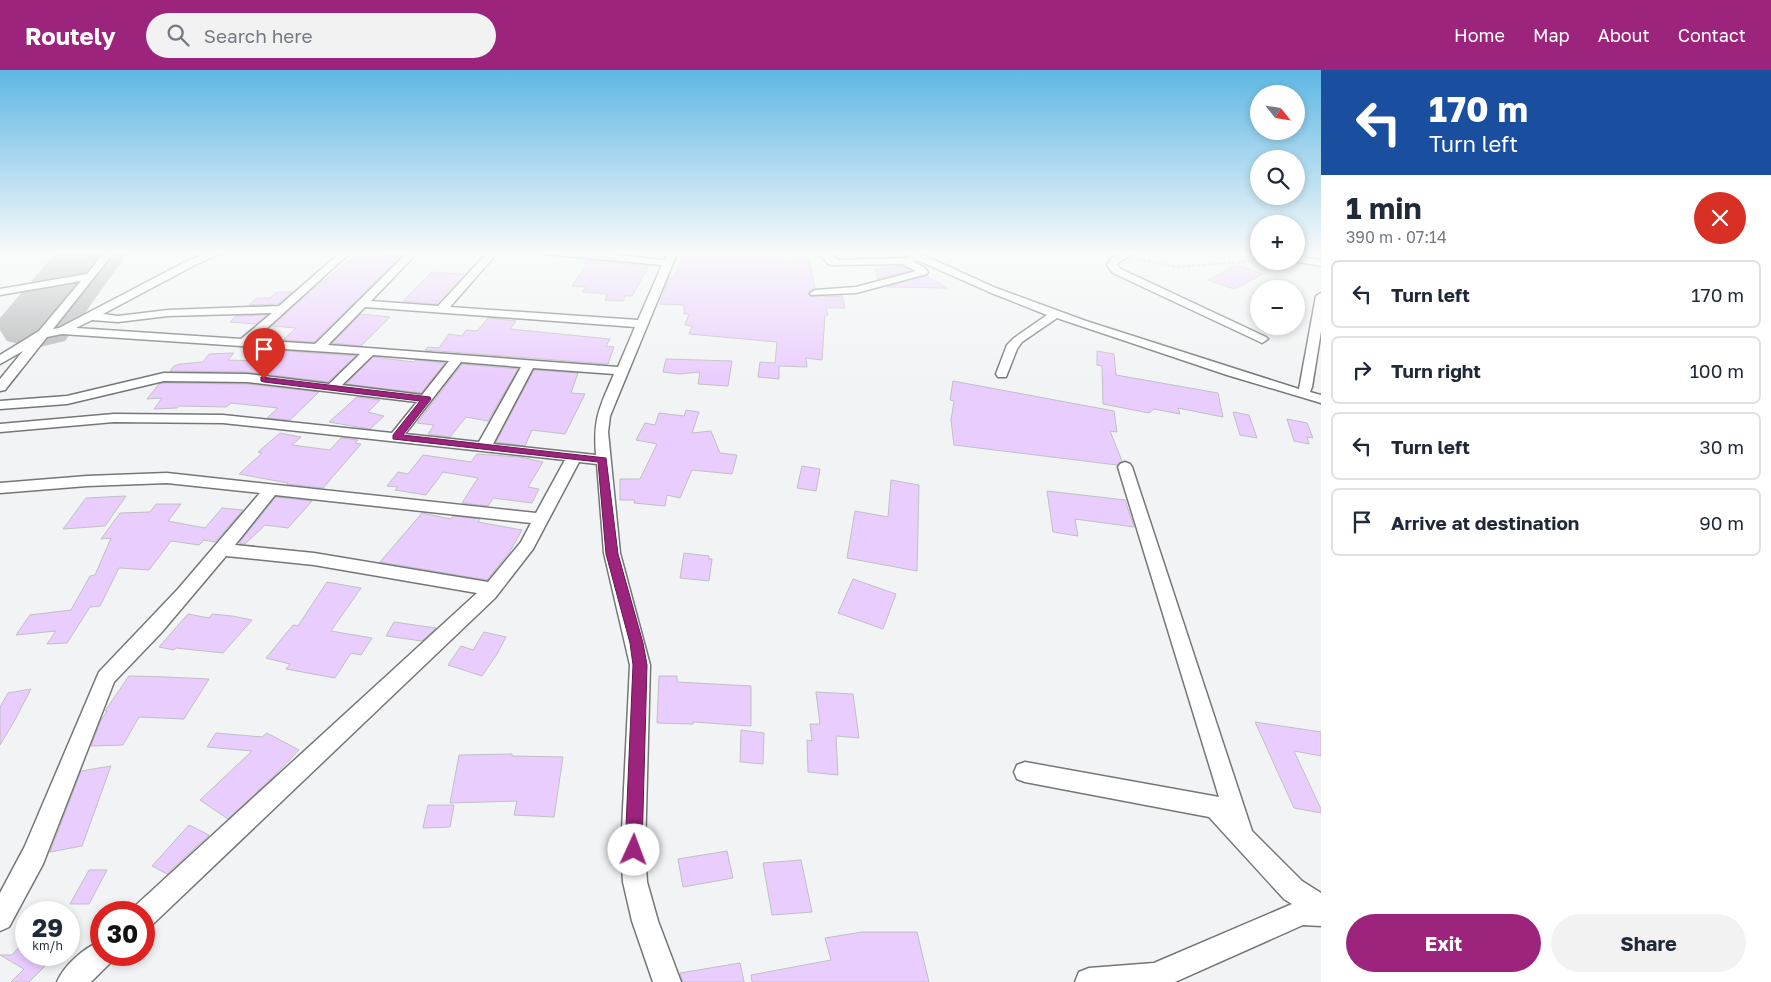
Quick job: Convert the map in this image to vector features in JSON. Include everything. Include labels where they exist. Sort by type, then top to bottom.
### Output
[{"type":"street","points":[[0,387],[76,294]]},
{"type":"street","points":[[62,331],[133,294]]},
{"type":"street","points":[[245,342],[300,294]]},
{"type":"street","points":[[319,347],[373,294]]},
{"type":"street","points":[[441,310],[456,294]]},
{"type":"street","points":[[655,294],[602,416],[600,432],[612,554],[636,643],[640,665],[634,850],[635,882],[645,921],[667,982]]},
{"type":"street","points":[[1010,294],[1056,314],[1227,371],[1304,390],[1321,391]]},
{"type":"street","points":[[1023,294],[1087,318],[1304,390],[1321,399]]},
{"type":"street","points":[[1165,294],[1262,339]]},
{"type":"street","points":[[1304,390],[1318,358],[1321,296]]},
{"type":"street","points":[[362,304],[642,324]]},
{"type":"street","points":[[90,316],[118,319],[168,314],[282,309]]},
{"type":"street","points":[[1002,374],[1011,348],[1018,340],[1056,314]]},
{"type":"street","points":[[0,360],[43,334],[62,331],[319,347],[622,371]]},
{"type":"street","points":[[333,387],[370,351]]},
{"type":"street","points":[[396,437],[458,358]]},
{"type":"street","points":[[484,447],[528,363]]},
{"type":"street","points":[[0,405],[68,400],[164,377],[247,378],[426,399]]},
{"type":"street","points":[[0,428],[114,418],[223,420],[603,460]]},
{"type":"street","points":[[155,905],[492,589],[527,545],[574,457]]},
{"type":"street","points":[[1125,467],[1243,838]]},
{"type":"street","points":[[0,488],[87,481],[167,478],[541,519]]},
{"type":"street","points":[[0,918],[34,855],[106,678],[121,660],[154,629],[271,490]]},
{"type":"street","points":[[222,550],[314,559],[492,589]]},
{"type":"street","points":[[1025,772],[1215,807],[1293,890],[1321,907]]},
{"type":"street","points":[[1089,982],[1155,977],[1302,912],[1321,913]]},
{"type":"street","points":[[72,982],[90,965]]},
{"type":"building","points":[[275,294],[290,294],[278,304],[249,305],[257,298],[270,298]]},
{"type":"building","points":[[307,294],[364,294],[314,342],[283,340],[296,328],[272,326]]},
{"type":"building","points":[[410,294],[446,294],[436,304],[403,301]]},
{"type":"building","points":[[602,294],[633,294],[632,296],[625,296],[623,301],[605,300],[608,294]]},
{"type":"building","points":[[664,294],[808,294],[809,296],[842,296],[845,308],[826,308],[828,315],[825,315],[822,360],[806,358],[807,367],[779,366],[779,379],[758,377],[760,362],[775,363],[777,342],[689,334],[692,326],[685,325],[689,314],[684,314],[684,305],[660,304]]},
{"type":"building","points":[[361,314],[390,317],[361,346],[332,343]]},
{"type":"building","points":[[267,315],[256,324],[230,322],[236,316]]},
{"type":"building","points":[[488,318],[516,321],[510,329],[610,339],[606,346],[614,347],[608,364],[425,350],[428,347],[439,348],[449,334],[462,336],[466,330],[477,331]]},
{"type":"building","points":[[273,350],[356,356],[328,382],[247,372],[170,371],[174,366],[180,364],[203,362],[209,354],[234,353],[228,360],[260,361]]},
{"type":"building","points":[[1097,351],[1114,354],[1116,375],[1218,393],[1223,417],[1178,408],[1180,414],[1154,409],[1149,413],[1103,404],[1102,366],[1097,365]]},
{"type":"building","points":[[373,357],[414,362],[416,360],[445,363],[421,393],[346,384]]},
{"type":"building","points":[[666,359],[732,361],[728,386],[698,384],[700,372],[679,374],[663,372]]},
{"type":"building","points":[[462,364],[518,369],[488,421],[466,417],[450,437],[428,434],[434,425],[417,423]]},
{"type":"building","points":[[534,370],[578,373],[571,393],[585,394],[565,434],[532,430],[525,446],[496,442]]},
{"type":"building","points":[[953,381],[1114,411],[1117,432],[1110,431],[1122,461],[1117,465],[954,445],[951,420],[954,401],[950,400]]},
{"type":"building","points":[[159,384],[247,384],[319,392],[290,420],[267,418],[278,408],[231,403],[226,407],[179,406],[177,408],[154,409],[162,398],[147,399]]},
{"type":"building","points":[[357,397],[380,400],[368,412],[384,416],[370,429],[329,422]]},
{"type":"building","points":[[686,410],[699,412],[692,433],[711,431],[720,453],[737,455],[732,474],[692,470],[680,498],[667,495],[665,506],[634,503],[635,500],[620,500],[620,479],[640,479],[657,444],[636,440],[645,423],[655,425],[659,413],[684,416]]},
{"type":"building","points":[[1233,412],[1249,415],[1257,438],[1240,435]]},
{"type":"building","points":[[1287,419],[1307,423],[1313,438],[1307,437],[1309,444],[1294,441]]},
{"type":"building","points":[[280,433],[301,437],[292,445],[330,450],[341,438],[358,440],[355,443],[361,444],[323,488],[287,484],[239,474],[262,453],[258,452]]},
{"type":"building","points":[[477,454],[520,457],[543,462],[528,487],[539,489],[532,503],[493,498],[488,506],[462,503],[478,478],[443,472],[426,495],[395,490],[398,487],[387,486],[398,472],[408,474],[423,455],[471,462]]},
{"type":"building","points":[[802,466],[820,469],[816,491],[797,488]]},
{"type":"building","points":[[891,480],[919,485],[917,571],[847,558],[855,511],[888,517]]},
{"type":"building","points":[[1047,491],[1125,500],[1134,527],[1075,519],[1078,536],[1053,532]]},
{"type":"building","points":[[126,496],[105,526],[63,529],[86,498]]},
{"type":"building","points":[[276,497],[312,501],[288,528],[265,525],[245,544],[239,543]]},
{"type":"building","points":[[156,504],[181,504],[168,521],[205,528],[222,508],[243,510],[215,542],[204,540],[199,545],[171,541],[149,570],[119,568],[100,606],[90,607],[67,643],[47,644],[56,631],[16,635],[30,615],[71,610],[90,576],[95,575],[111,538],[101,539],[120,513],[150,512]]},
{"type":"building","points":[[422,513],[451,519],[453,516],[480,519],[478,522],[522,530],[509,553],[487,580],[380,562]]},
{"type":"building","points":[[684,553],[709,556],[709,559],[712,559],[709,581],[680,578]]},
{"type":"building","points":[[853,579],[896,594],[883,629],[838,613]]},
{"type":"building","points":[[327,582],[361,588],[331,631],[372,638],[361,655],[351,653],[335,678],[286,669],[290,664],[266,658],[293,625],[298,626]]},
{"type":"building","points":[[188,614],[209,618],[212,614],[252,620],[223,653],[176,648],[174,650],[159,647]]},
{"type":"building","points":[[394,622],[436,628],[422,641],[386,636]]},
{"type":"building","points":[[484,632],[506,637],[482,676],[448,665],[461,646],[473,650]]},
{"type":"building","points":[[129,676],[209,679],[184,719],[139,717],[123,745],[91,746],[100,722],[107,711],[105,711]]},
{"type":"building","points":[[659,676],[677,676],[677,682],[751,686],[751,726],[693,722],[693,724],[657,723]]},
{"type":"building","points":[[31,689],[0,745],[0,707],[8,693]]},
{"type":"building","points":[[816,692],[853,694],[859,738],[836,736],[838,775],[808,772],[807,740],[812,741],[810,724],[820,724]]},
{"type":"building","points":[[1255,722],[1321,732],[1321,756],[1294,751],[1321,809],[1321,813],[1294,808]]},
{"type":"building","points":[[741,730],[764,733],[763,764],[740,762]]},
{"type":"building","points":[[216,733],[262,737],[267,733],[299,750],[228,819],[200,800],[252,751],[207,747]]},
{"type":"building","points":[[512,754],[512,756],[563,757],[554,817],[514,815],[517,801],[450,803],[459,755]]},
{"type":"building","points":[[111,766],[82,846],[50,852],[81,771]]},
{"type":"building","points":[[428,805],[454,805],[450,827],[423,828]]},
{"type":"building","points":[[189,825],[209,835],[167,874],[152,866]]},
{"type":"building","points":[[727,851],[733,878],[683,887],[678,859]]},
{"type":"building","points":[[801,860],[812,912],[772,915],[763,863]]},
{"type":"building","points":[[89,870],[107,870],[89,904],[80,904],[80,901],[72,901]]},
{"type":"building","points":[[862,932],[917,932],[929,982],[752,982],[751,975],[831,960],[825,938]]},
{"type":"building","points":[[15,952],[15,964],[0,955],[12,955]]},
{"type":"building","points":[[740,963],[744,982],[683,982],[680,973]]},
{"type":"building","points":[[19,966],[45,966],[29,982],[11,982],[24,969]]},
{"type":"runway","points":[[36,324],[61,294]]},
{"type":"route","points":[[264,379],[426,399],[396,437],[603,460],[612,554],[636,643],[640,665],[634,850]]}]
